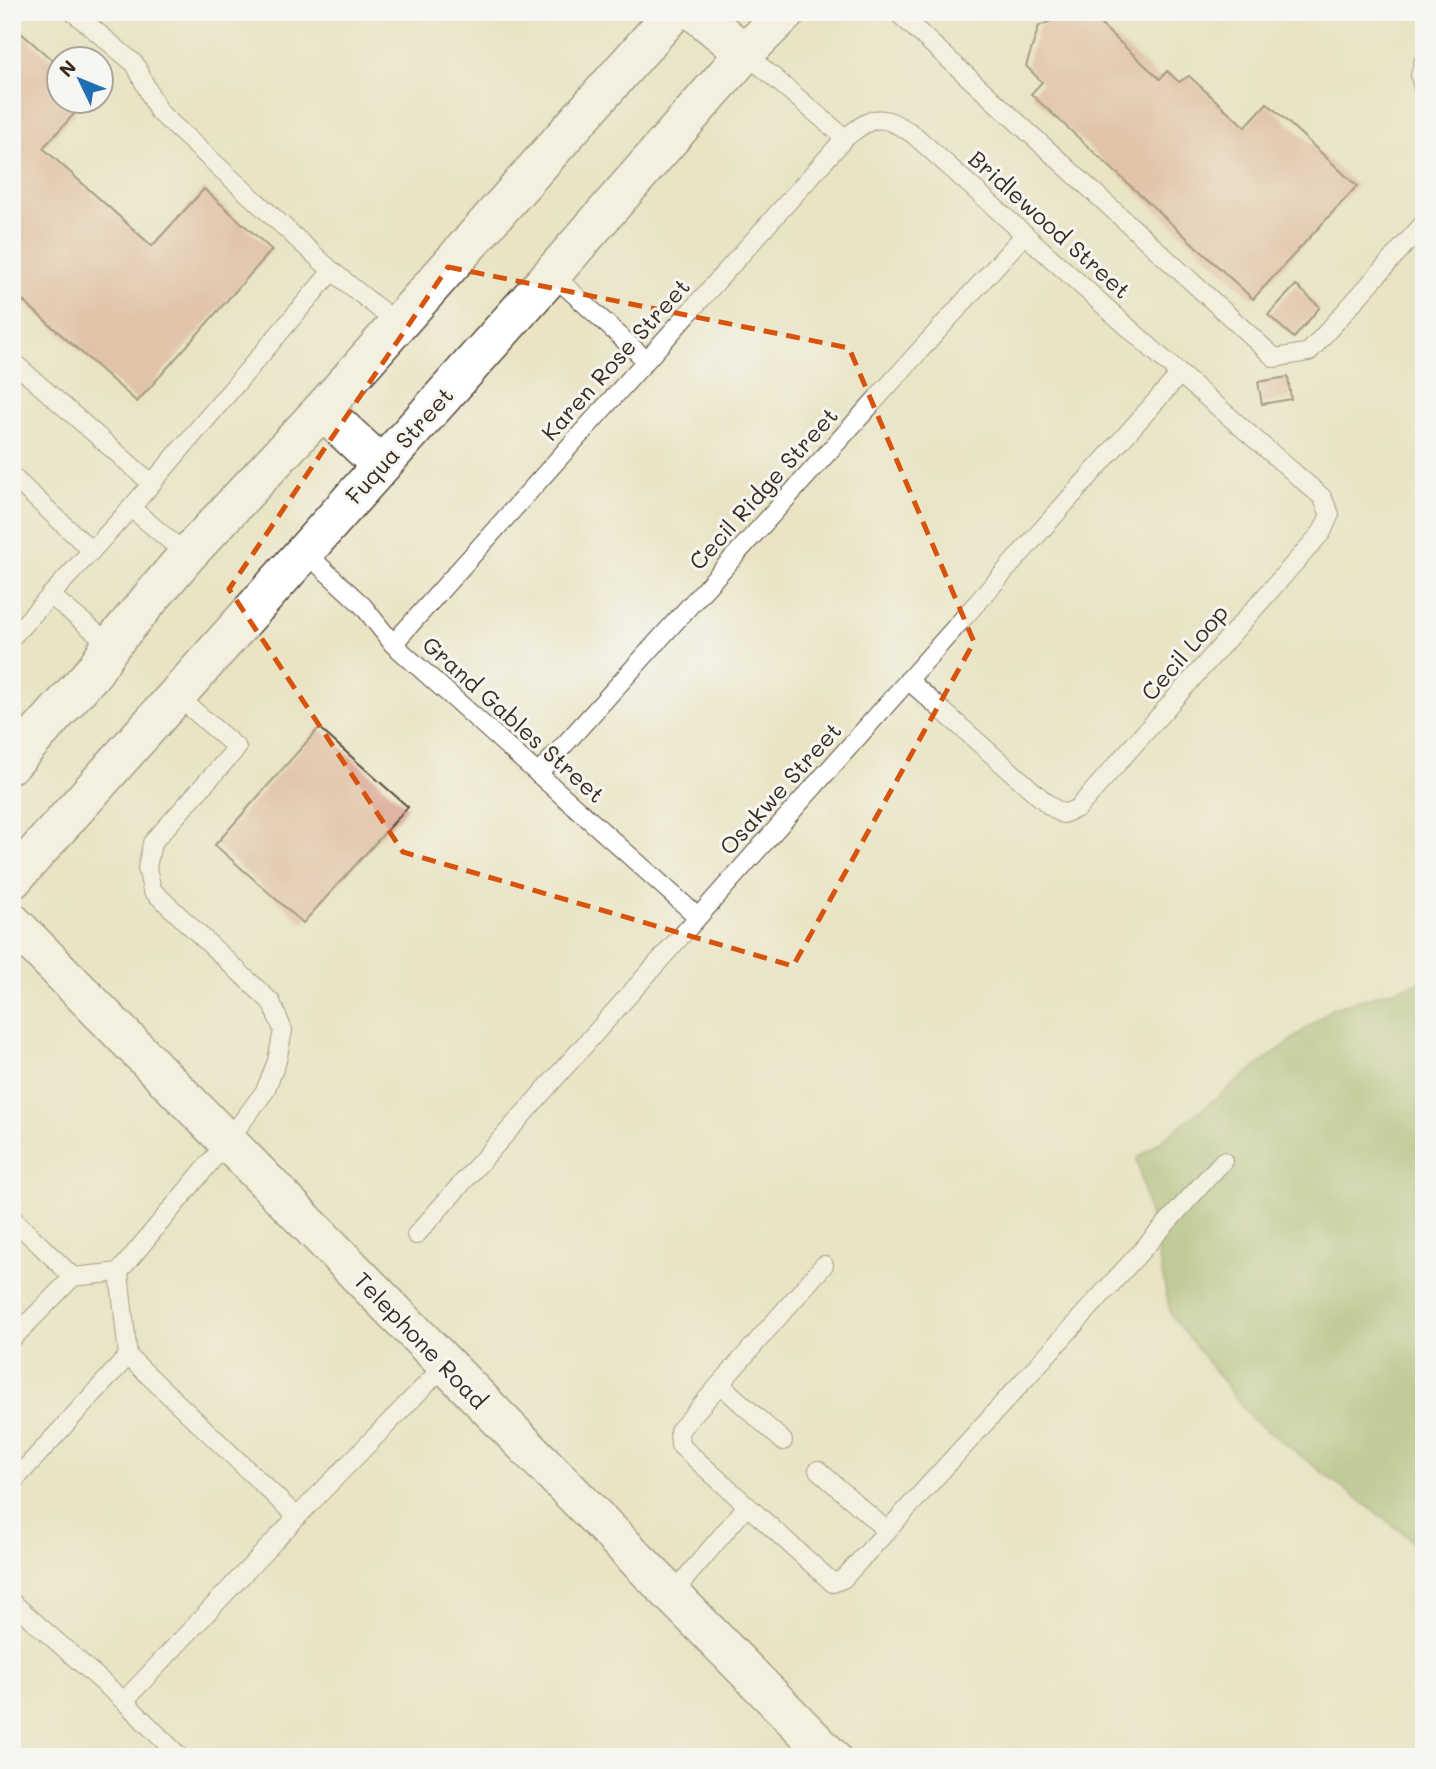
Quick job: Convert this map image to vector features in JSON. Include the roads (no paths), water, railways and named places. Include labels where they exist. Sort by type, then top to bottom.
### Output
[{"type":"main road","points":[[12,763],[94,671],[111,645],[187,555],[322,410],[674,12]]},
{"type":"main road","points":[[695,12],[745,53]]},
{"type":"main road","name":"Fuqua Street","points":[[12,880],[552,274],[745,53],[786,12]]},
{"type":"main road","points":[[322,410],[381,465]]},
{"type":"main road","name":"Telephone Road","points":[[12,922],[831,1757]]},
{"type":"lane","points":[[73,12],[135,64],[158,111],[331,271],[398,324]]},
{"type":"lane","points":[[897,12],[1275,358],[1309,352],[1424,223]]},
{"type":"lane","points":[[745,53],[845,138]]},
{"type":"lane","points":[[1424,60],[1420,76],[1424,93]]},
{"type":"lane","name":"Karen Rose Street","points":[[393,644],[845,138],[861,125],[881,118]]},
{"type":"lane","name":"Bridlewood Street","points":[[881,118],[896,123],[913,134],[1180,374]]},
{"type":"lane","name":"Cecil Ridge Street","points":[[538,774],[1025,234]]},
{"type":"lane","points":[[12,637],[131,508],[331,271]]},
{"type":"lane","points":[[552,274],[646,360]]},
{"type":"lane","points":[[12,362],[151,483]]},
{"type":"lane","name":"Osakwe Street","points":[[416,1235],[1180,374]]},
{"type":"lane","name":"Cecil Loop","points":[[908,680],[1049,806],[1063,814],[1078,808],[1322,532],[1331,514],[1322,497],[1180,374]]},
{"type":"lane","points":[[13,480],[92,551]]},
{"type":"lane","points":[[131,508],[187,555]]},
{"type":"lane","name":"Grand Gables Street","points":[[304,551],[363,606],[393,644],[698,917]]},
{"type":"lane","points":[[50,595],[111,645]]},
{"type":"lane","points":[[12,1339],[73,1277],[119,1272],[228,1142],[265,1091],[277,1060],[283,1030],[271,1002],[152,890],[148,868],[152,843],[237,748],[176,695]]},
{"type":"lane","points":[[824,1265],[679,1431],[680,1445],[833,1583],[843,1579],[1223,1161]]},
{"type":"lane","points":[[12,1217],[73,1277]]},
{"type":"lane","points":[[119,1272],[128,1356],[298,1517]]},
{"type":"lane","points":[[12,1483],[128,1356]]},
{"type":"lane","points":[[124,1701],[446,1364]]},
{"type":"lane","points":[[720,1384],[783,1441]]},
{"type":"lane","points":[[818,1470],[887,1531]]},
{"type":"lane","points":[[672,1594],[747,1506]]},
{"type":"lane","points":[[12,1602],[124,1701],[180,1757]]}]
